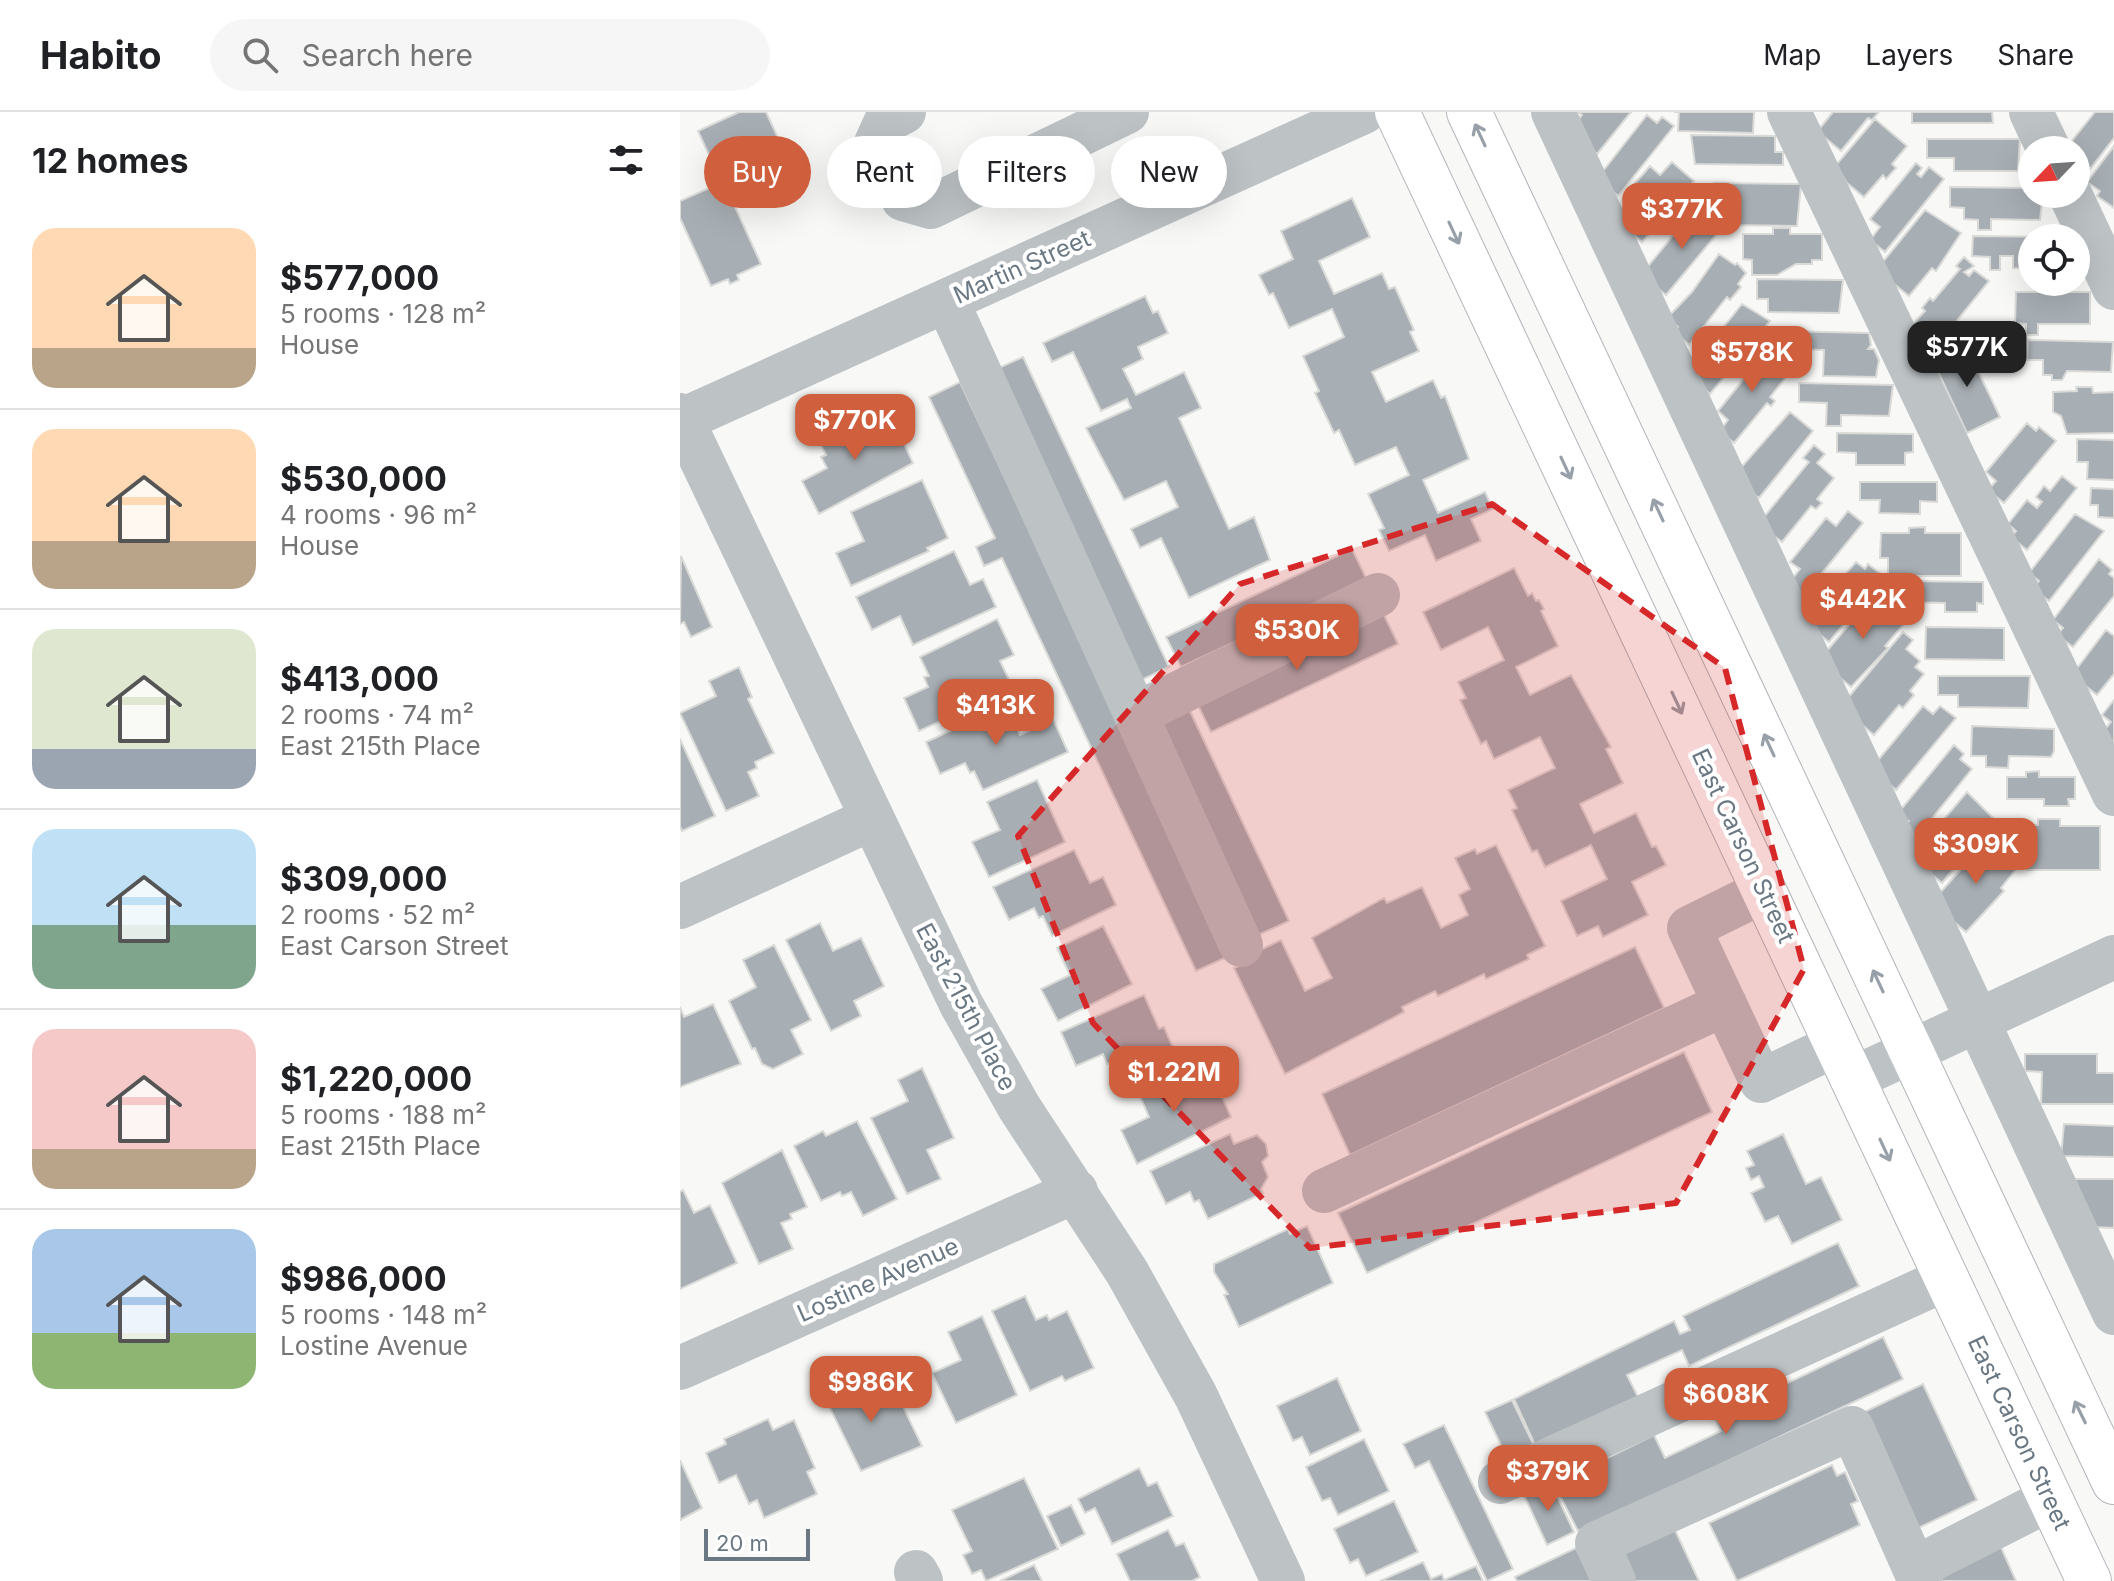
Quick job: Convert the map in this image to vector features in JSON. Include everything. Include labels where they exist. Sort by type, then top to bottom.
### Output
[{"type":"main road","name":"East Carson Street","points":[[1397,112],[2089,1581]]},
{"type":"main road","points":[[1469,112],[2114,1482]]},
{"type":"street","points":[[904,112],[886,121],[876,143],[903,199],[931,207],[1127,112]]},
{"type":"street","name":"Martin Street","points":[[681,419],[1364,112]]},
{"type":"street","points":[[1553,112],[2114,1313]]},
{"type":"street","points":[[1789,112],[2114,794]]},
{"type":"street","points":[[2031,112],[2042,136]]},
{"type":"street","points":[[2077,208],[2114,288]]},
{"type":"street","points":[[947,301],[1241,945]]},
{"type":"street","name":"East 215th Place","points":[[681,419],[961,1004],[1019,1107],[1076,1191],[1196,1396],[1283,1581]]},
{"type":"street","points":[[1136,714],[1378,595]]},
{"type":"street","points":[[680,907],[871,819]]},
{"type":"street","points":[[1764,891],[1689,928],[1761,1081],[1844,1062],[1911,1052],[2114,957]]},
{"type":"street","points":[[1324,1191],[1725,1004]]},
{"type":"street","name":"Lostine Avenue","points":[[680,1368],[1076,1191]]},
{"type":"street","points":[[1500,1482],[1946,1279]]},
{"type":"street","points":[[1614,1581],[1597,1543],[1852,1428],[1918,1574],[2050,1499]]},
{"type":"highlighted area","points":[[1492,504],[1725,668],[1804,969],[1676,1203],[1310,1248],[1093,1023],[1018,836],[1240,584]]},
{"type":"building","points":[[739,112],[766,112],[777,136],[704,136],[704,144],[698,131]]},
{"type":"building","points":[[1578,112],[1631,112],[1597,154],[1580,140],[1575,124],[1582,115]]},
{"type":"building","points":[[1679,112],[1754,112],[1753,133],[1678,131]]},
{"type":"building","points":[[1833,112],[1878,113],[1872,120],[1868,118],[1841,151],[1823,136],[1820,128]]},
{"type":"building","points":[[1912,112],[1992,112],[1993,123],[1912,123]]},
{"type":"building","points":[[2095,112],[2114,112],[2114,138],[2090,169],[2090,136],[2076,136]]},
{"type":"building","points":[[1647,115],[1657,123],[1662,117],[1674,126],[1618,196],[1606,186],[1600,175]]},
{"type":"building","points":[[1875,119],[1907,146],[1892,164],[1896,168],[1886,179],[1883,175],[1864,197],[1847,183],[1836,165]]},
{"type":"building","points":[[1691,135],[1775,136],[1775,152],[1783,152],[1783,165],[1695,164]]},
{"type":"building","points":[[1927,139],[2018,139],[2018,171],[1954,171],[1954,158],[1927,158]]},
{"type":"building","points":[[2114,146],[2114,208],[2097,196],[2100,191],[2090,184],[2090,178]]},
{"type":"building","points":[[1672,162],[1694,181],[1685,192],[1688,195],[1674,212],[1670,209],[1642,242],[1626,228],[1630,222],[1626,218],[1637,205],[1625,195],[1650,166],[1660,175]]},
{"type":"building","points":[[1916,163],[1922,168],[1917,174],[1921,177],[1929,167],[1944,179],[1885,252],[1870,240],[1880,227],[1870,219]]},
{"type":"building","points":[[1714,183],[1801,184],[1797,226],[1727,225],[1727,207],[1713,207]]},
{"type":"building","points":[[1950,187],[2018,188],[2018,208],[2041,208],[2040,220],[1991,219],[1991,230],[1978,230],[1978,220],[1964,219],[1964,208],[1950,207]]},
{"type":"building","points":[[704,190],[704,208],[735,208],[761,264],[737,275],[739,280],[730,284],[728,279],[711,286],[680,218],[680,201]]},
{"type":"building","points":[[1352,198],[1370,237],[1319,261],[1334,294],[1382,273],[1389,289],[1395,287],[1414,330],[1410,332],[1419,351],[1372,372],[1386,402],[1433,380],[1441,398],[1445,396],[1469,459],[1423,480],[1438,513],[1485,492],[1493,509],[1471,519],[1481,541],[1436,561],[1425,535],[1389,551],[1379,530],[1384,528],[1368,494],[1409,475],[1396,447],[1355,465],[1339,430],[1334,433],[1315,393],[1319,391],[1303,356],[1344,337],[1332,309],[1289,328],[1273,293],[1269,295],[1259,275],[1293,259],[1281,231]]},
{"type":"building","points":[[1697,206],[1721,229],[1666,295],[1651,283],[1645,270]]},
{"type":"building","points":[[1925,210],[1961,233],[1936,271],[1932,268],[1909,296],[1889,280],[1882,263]]},
{"type":"building","points":[[1773,228],[1790,228],[1790,234],[1822,234],[1822,260],[1812,260],[1812,264],[1796,264],[1777,275],[1752,275],[1752,260],[1743,259],[1743,234],[1773,234]]},
{"type":"building","points":[[1973,236],[2018,236],[2018,268],[2013,268],[2013,256],[2000,256],[2000,270],[1990,270],[1990,257],[1972,256]]},
{"type":"building","points":[[1719,254],[1735,265],[1737,263],[1746,273],[1738,284],[1741,287],[1730,300],[1727,297],[1689,345],[1674,332],[1678,327],[1667,318],[1692,292]]},
{"type":"building","points":[[1964,257],[1974,266],[1964,272],[1969,276],[1974,270],[1989,281],[1930,354],[1915,342],[1922,333],[1912,325],[1925,311],[1922,308],[1930,298],[1933,301],[1960,269],[1956,266]]},
{"type":"building","points":[[1757,279],[1843,280],[1839,313],[1768,312],[1768,299],[1757,299]]},
{"type":"building","points":[[2016,292],[2018,296],[2090,296],[2090,324],[2038,324],[2038,335],[2026,335],[2026,324],[2015,323]]},
{"type":"building","points":[[1145,296],[1153,313],[1158,311],[1168,333],[1138,347],[1143,359],[1123,369],[1136,395],[1184,372],[1201,408],[1179,418],[1229,529],[1254,517],[1270,560],[1189,598],[1161,538],[1140,548],[1131,529],[1178,507],[1166,481],[1124,500],[1086,428],[1131,408],[1127,399],[1101,411],[1073,352],[1052,362],[1043,343]]},
{"type":"building","points":[[1742,304],[1770,321],[1710,394],[1695,381],[1691,368]]},
{"type":"building","points":[[1781,331],[1869,333],[1871,345],[1868,349],[1874,349],[1879,360],[1876,377],[1823,376],[1824,350],[1781,349]]},
{"type":"building","points":[[1762,340],[1773,348],[1763,361],[1771,367],[1776,360],[1791,371],[1770,397],[1775,401],[1771,406],[1767,403],[1734,443],[1720,431],[1728,420],[1718,411],[1759,360],[1751,353]]},
{"type":"building","points":[[2028,340],[2113,342],[2111,372],[2067,371],[2062,380],[2052,380],[2052,375],[2043,375],[2043,360],[2027,360]]},
{"type":"building","points":[[1966,346],[2000,417],[1967,433],[1933,361]]},
{"type":"building","points":[[1023,357],[1169,667],[1139,681],[992,371]]},
{"type":"building","points":[[960,382],[1229,956],[1196,971],[1002,558],[984,566],[976,547],[995,538],[929,397]]},
{"type":"building","points":[[1799,383],[1893,385],[1889,416],[1841,415],[1841,426],[1826,426],[1827,403],[1799,402]]},
{"type":"building","points":[[2076,387],[2092,387],[2093,393],[2114,392],[2114,433],[2067,434],[2061,416],[2053,412],[2053,392],[2077,391]]},
{"type":"building","points":[[872,412],[885,440],[899,433],[913,463],[819,514],[802,481],[827,468],[821,457],[826,455],[818,439]]},
{"type":"building","points":[[1790,412],[1813,431],[1759,498],[1743,486],[1738,471]]},
{"type":"building","points":[[2027,423],[2036,431],[2039,427],[2056,441],[2004,503],[1988,490],[1996,481],[1986,472]]},
{"type":"building","points":[[1837,433],[1913,434],[1913,452],[1905,453],[1905,465],[1856,465],[1856,453],[1837,452]]},
{"type":"building","points":[[2077,439],[2114,440],[2114,480],[2087,479],[2088,462],[2077,462]]},
{"type":"building","points":[[1814,445],[1825,454],[1817,463],[1834,478],[1817,499],[1822,503],[1816,509],[1811,506],[1782,542],[1764,528],[1763,518],[1809,462],[1803,458]]},
{"type":"building","points":[[2062,476],[2077,488],[2027,550],[2011,537],[2016,531],[2008,524],[2027,500],[2037,508],[2042,502],[2036,497],[2044,486],[2050,491]]},
{"type":"building","points":[[922,480],[948,538],[927,548],[929,551],[851,586],[836,553],[864,541],[851,512]]},
{"type":"building","points":[[1860,482],[1937,482],[1937,502],[1920,501],[1920,514],[1879,513],[1880,500],[1860,500]]},
{"type":"building","points":[[2091,488],[2114,489],[2114,518],[2098,517],[2098,505],[2090,505]]},
{"type":"building","points":[[1848,511],[1863,523],[1804,595],[1789,583],[1800,569],[1790,562],[1826,518],[1836,526]]},
{"type":"building","points":[[2075,514],[2104,531],[2049,601],[2033,589],[2039,581],[2029,573]]},
{"type":"building","points":[[1925,527],[1925,533],[1961,533],[1961,576],[1888,576],[1888,558],[1880,558],[1881,533],[1909,533],[1909,528]]},
{"type":"building","points":[[1352,549],[1367,580],[1181,667],[1166,637]]},
{"type":"building","points":[[954,551],[970,585],[983,579],[996,607],[913,645],[900,616],[872,630],[856,597]]},
{"type":"building","points":[[681,556],[712,627],[691,637],[684,622],[680,624]]},
{"type":"building","points":[[2099,559],[2112,570],[2109,574],[2114,578],[2114,596],[2073,647],[2057,635],[2063,628],[2053,620]]},
{"type":"building","points":[[1856,562],[1865,569],[1868,564],[1883,576],[1829,642],[1814,630],[1812,624],[1820,615],[1823,619],[1826,615],[1817,607]]},
{"type":"building","points":[[1514,568],[1528,596],[1532,593],[1536,601],[1539,600],[1558,646],[1516,667],[1530,695],[1571,675],[1611,747],[1606,749],[1623,783],[1580,804],[1594,833],[1636,813],[1652,847],[1656,846],[1666,865],[1632,882],[1648,915],[1603,937],[1598,926],[1577,936],[1561,901],[1607,879],[1591,845],[1545,867],[1537,850],[1532,852],[1512,810],[1517,808],[1508,790],[1555,768],[1540,737],[1494,759],[1486,741],[1481,744],[1460,700],[1466,698],[1458,682],[1504,660],[1488,627],[1441,650],[1423,612]]},
{"type":"building","points":[[1904,581],[1983,582],[1983,604],[1977,603],[1977,612],[1945,612],[1945,603],[1905,602]]},
{"type":"building","points":[[1877,592],[1886,600],[1881,606],[1903,625],[1885,646],[1888,648],[1851,687],[1832,671],[1825,653]]},
{"type":"building","points":[[1383,613],[1398,644],[1211,732],[1196,701]]},
{"type":"building","points":[[997,619],[1014,655],[1000,661],[1013,688],[919,731],[904,698],[928,687],[924,677],[929,676],[920,657]]},
{"type":"building","points":[[1926,627],[2004,628],[2004,660],[1925,659]]},
{"type":"building","points":[[2106,630],[2114,636],[2114,674],[2097,695],[2072,675]]},
{"type":"building","points":[[1903,632],[1913,640],[1906,649],[1920,661],[1915,667],[1924,674],[1910,691],[1914,695],[1903,708],[1899,705],[1874,735],[1854,718],[1846,700]]},
{"type":"building","points":[[739,667],[752,697],[748,699],[774,753],[755,762],[757,768],[748,772],[759,796],[726,811],[680,713],[716,696],[709,681]]},
{"type":"building","points":[[1938,676],[2030,676],[2028,708],[1958,707],[1958,695],[1938,695]]},
{"type":"building","points":[[2114,700],[2112,743],[2101,734],[2111,722],[2102,715]]},
{"type":"building","points":[[1006,705],[1020,735],[1031,730],[1030,727],[1053,719],[1068,752],[983,790],[974,771],[970,773],[965,763],[940,774],[926,742]]},
{"type":"building","points":[[1923,706],[1933,714],[1940,706],[1956,718],[1896,790],[1882,778],[1874,765]]},
{"type":"building","points":[[1189,709],[1289,921],[1258,935],[1158,724]]},
{"type":"building","points":[[1972,726],[2054,729],[2054,751],[2051,757],[2009,756],[2008,768],[1986,767],[1986,756],[1971,756]]},
{"type":"building","points":[[680,739],[715,816],[682,831],[680,826]]},
{"type":"building","points":[[1954,745],[1964,754],[1960,759],[1972,769],[1917,837],[1904,826],[1909,821],[1898,813]]},
{"type":"building","points":[[2039,771],[2039,777],[2075,777],[2075,799],[2068,799],[2069,806],[2044,806],[2044,799],[2007,799],[2007,777],[2026,777],[2026,772]]},
{"type":"building","points":[[1037,780],[1065,842],[989,877],[972,842],[1000,830],[987,802]]},
{"type":"building","points":[[1967,792],[1994,819],[1974,849],[1971,847],[1942,883],[1926,870],[1917,851]]},
{"type":"building","points":[[2038,819],[2060,819],[2060,826],[2100,826],[2100,870],[2027,870],[2014,849],[2014,825],[2038,825]]},
{"type":"building","points":[[1992,835],[2001,843],[1994,851],[2016,869],[2001,888],[2004,891],[1966,932],[1946,915],[1938,895]]},
{"type":"building","points":[[1496,845],[1545,946],[1527,955],[1529,959],[1486,979],[1484,974],[1438,996],[1435,991],[1402,1007],[1404,1012],[1285,1074],[1234,968],[1250,961],[1248,956],[1281,940],[1305,991],[1332,978],[1312,938],[1384,898],[1387,903],[1422,887],[1441,928],[1468,915],[1459,895],[1470,889],[1455,858],[1475,849],[1477,854]]},
{"type":"building","points":[[1074,850],[1090,883],[1103,877],[1116,905],[1052,936],[1043,916],[1039,918],[1034,908],[1009,920],[993,887]]},
{"type":"building","points":[[820,923],[833,951],[861,938],[884,986],[854,1001],[861,1016],[831,1031],[786,940]]},
{"type":"building","points":[[1103,926],[1132,984],[1058,1021],[1041,989],[1070,975],[1057,948]]},
{"type":"building","points":[[774,945],[811,1020],[791,1030],[803,1054],[773,1069],[762,1064],[755,1048],[752,1049],[729,1001],[756,987],[743,960]]},
{"type":"building","points":[[1635,947],[1664,1008],[1350,1155],[1322,1094]]},
{"type":"building","points":[[1144,995],[1159,1029],[1164,1027],[1176,1055],[1120,1080],[1112,1062],[1107,1064],[1103,1054],[1076,1066],[1061,1032]]},
{"type":"building","points":[[713,1004],[741,1064],[680,1087],[680,1007],[684,1017]]},
{"type":"building","points":[[1684,1052],[1712,1112],[1367,1273],[1338,1213]]},
{"type":"building","points":[[2025,1054],[2097,1054],[2097,1073],[2114,1073],[2114,1104],[2041,1104],[2042,1072],[2025,1071]]},
{"type":"building","points":[[1186,1067],[1196,1091],[1216,1083],[1231,1117],[1137,1164],[1121,1130],[1149,1117],[1137,1089]]},
{"type":"building","points":[[922,1068],[954,1138],[927,1150],[941,1179],[907,1194],[871,1118],[908,1101],[898,1080]]},
{"type":"building","points":[[857,1121],[897,1199],[863,1216],[851,1192],[842,1196],[840,1192],[821,1201],[794,1146],[823,1131],[826,1136]]},
{"type":"building","points":[[2064,1124],[2114,1126],[2114,1157],[2061,1156]]},
{"type":"building","points":[[1230,1134],[1234,1144],[1257,1135],[1266,1144],[1268,1156],[1262,1162],[1268,1177],[1261,1189],[1263,1193],[1208,1219],[1199,1200],[1194,1202],[1190,1192],[1166,1204],[1150,1171]]},
{"type":"building","points":[[1783,1134],[1806,1184],[1821,1177],[1842,1220],[1792,1244],[1778,1216],[1765,1222],[1751,1193],[1764,1187],[1759,1176],[1751,1180],[1746,1168],[1754,1165],[1747,1151]]},
{"type":"building","points":[[782,1150],[807,1207],[790,1214],[792,1219],[781,1223],[793,1249],[759,1264],[722,1183]]},
{"type":"building","points":[[2075,1179],[2114,1179],[2114,1228],[2094,1227]]},
{"type":"building","points":[[683,1190],[694,1213],[710,1205],[737,1263],[680,1289],[680,1192]]},
{"type":"building","points":[[1307,1226],[1333,1283],[1239,1327],[1224,1295],[1228,1294],[1214,1272],[1214,1264],[1288,1229],[1290,1234]]},
{"type":"building","points":[[1838,1243],[1859,1286],[1689,1366],[1682,1350],[1627,1375],[1639,1399],[1536,1447],[1514,1399],[1674,1321],[1680,1334],[1690,1330],[1683,1316]]},
{"type":"building","points":[[1025,1296],[1036,1320],[1047,1315],[1049,1320],[1067,1311],[1094,1368],[1065,1381],[1062,1376],[1030,1391],[992,1311]]},
{"type":"building","points":[[982,1316],[1017,1395],[956,1423],[932,1373],[961,1360],[948,1332]]},
{"type":"building","points":[[1883,1337],[1903,1379],[1578,1531],[1554,1484],[1654,1435],[1665,1458],[1721,1431],[1715,1418]]},
{"type":"building","points":[[855,1376],[866,1400],[879,1394],[881,1400],[896,1392],[922,1446],[861,1471],[822,1392]]},
{"type":"building","points":[[1337,1378],[1361,1431],[1310,1455],[1302,1437],[1293,1441],[1277,1406]]},
{"type":"building","points":[[1923,1384],[1977,1500],[1916,1529],[1862,1413]]},
{"type":"building","points":[[1512,1400],[1537,1452],[1510,1464],[1485,1412]]},
{"type":"building","points":[[768,1419],[773,1430],[794,1420],[815,1468],[807,1472],[817,1494],[764,1518],[757,1500],[749,1504],[736,1475],[719,1483],[706,1453],[726,1444],[724,1439]]},
{"type":"building","points":[[1444,1425],[1513,1569],[1487,1581],[1429,1461],[1415,1468],[1403,1444]]},
{"type":"building","points":[[1364,1439],[1389,1491],[1338,1515],[1330,1498],[1322,1501],[1306,1467]]},
{"type":"building","points":[[680,1460],[702,1508],[680,1520]]},
{"type":"building","points":[[1832,1465],[1837,1476],[1845,1472],[1858,1501],[1851,1504],[1860,1525],[1737,1581],[1709,1523]]},
{"type":"building","points":[[1139,1468],[1148,1486],[1157,1482],[1173,1516],[1112,1544],[1095,1508],[1085,1513],[1078,1499]]},
{"type":"building","points":[[1024,1478],[1058,1549],[986,1581],[981,1570],[972,1574],[963,1555],[972,1551],[952,1510]]},
{"type":"building","points":[[1550,1481],[1574,1532],[1547,1545],[1523,1493]]},
{"type":"building","points":[[1394,1501],[1418,1552],[1366,1576],[1358,1559],[1350,1563],[1334,1529]]},
{"type":"building","points":[[1071,1505],[1085,1534],[1061,1546],[1047,1516]]},
{"type":"building","points":[[1674,1528],[1699,1581],[1624,1581],[1613,1557]]},
{"type":"building","points":[[1168,1530],[1176,1546],[1184,1543],[1200,1577],[1192,1581],[1130,1581],[1117,1554]]},
{"type":"building","points":[[2000,1545],[2016,1581],[1942,1581],[1939,1574]]},
{"type":"building","points":[[1576,1548],[1592,1581],[1517,1581],[1515,1577]]},
{"type":"building","points":[[1423,1562],[1431,1579],[1442,1574],[1444,1580],[1476,1566],[1483,1581],[1380,1581]]},
{"type":"building","points":[[1034,1565],[1042,1581],[1000,1581]]}]
